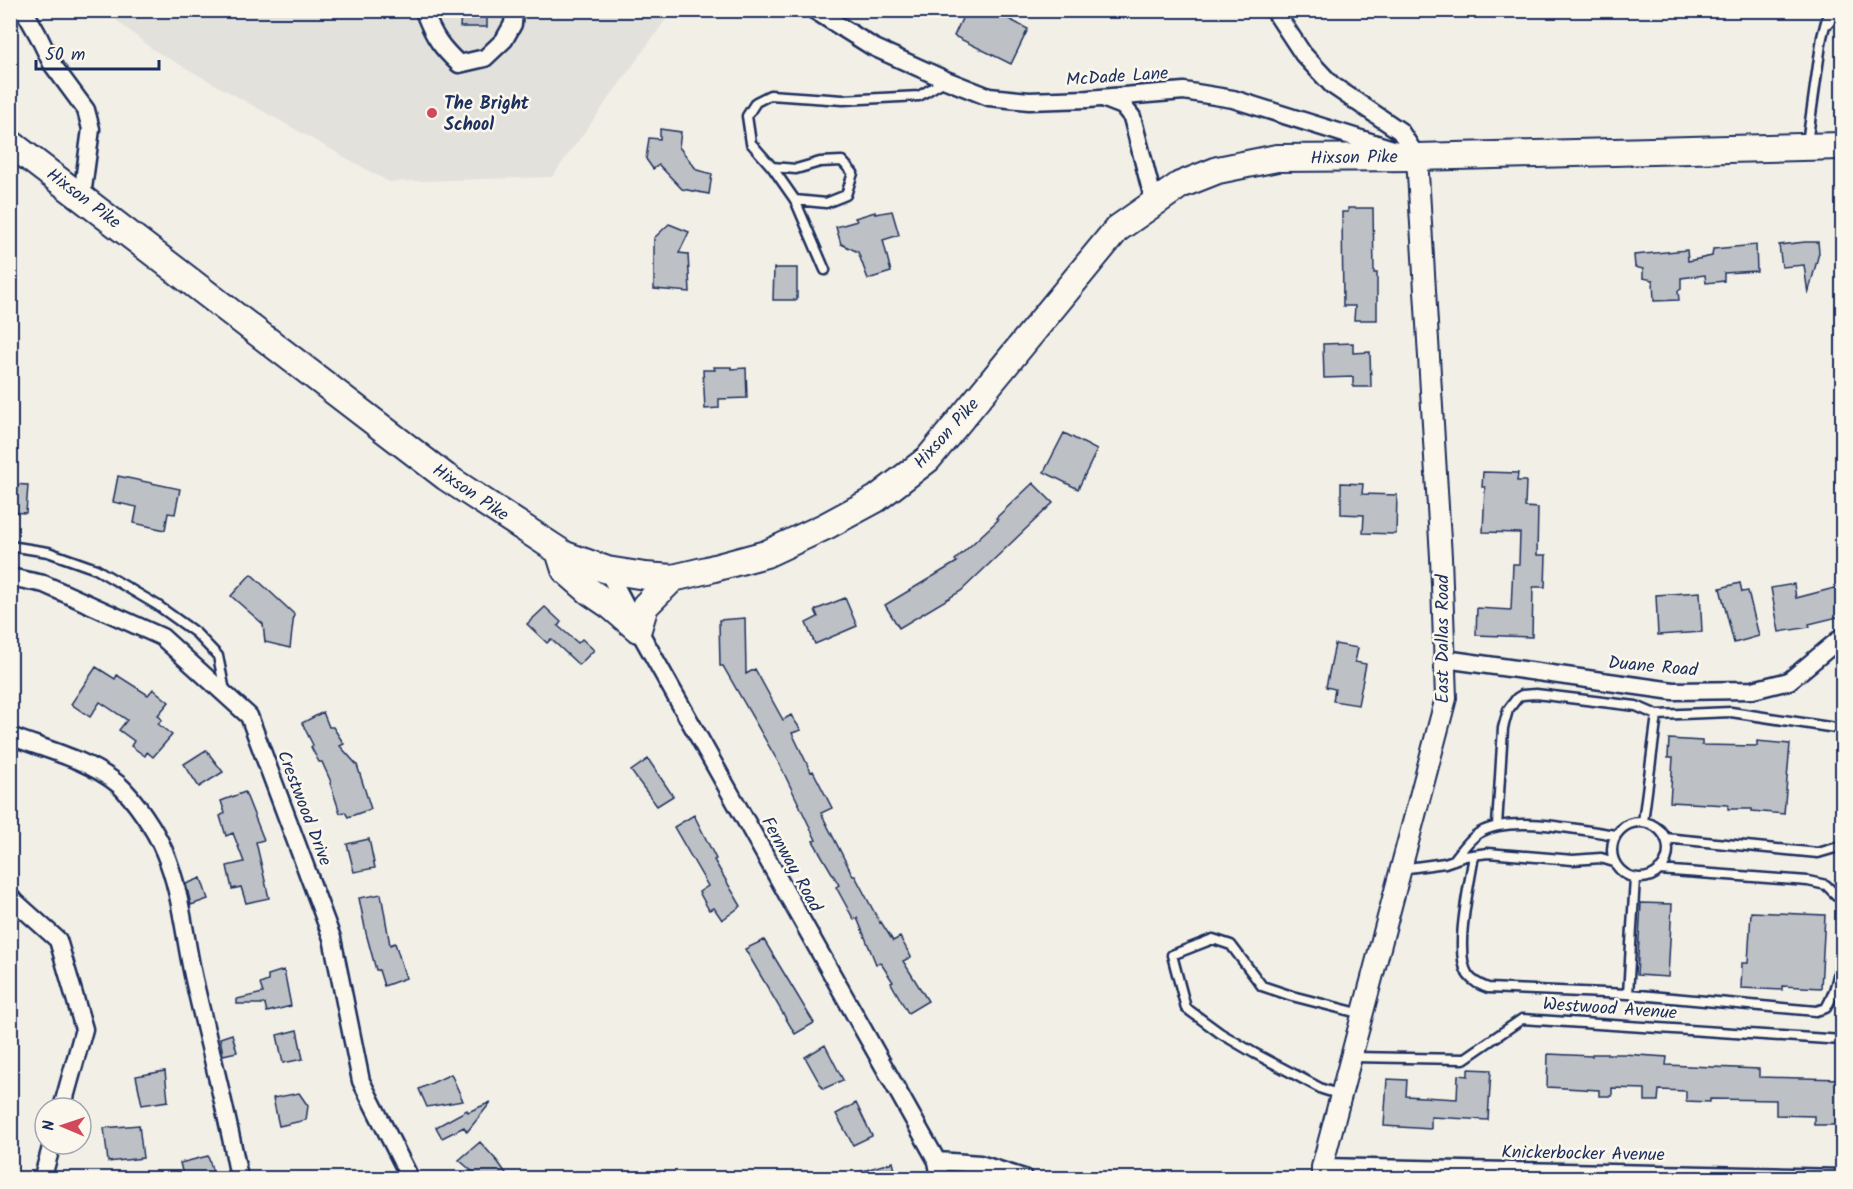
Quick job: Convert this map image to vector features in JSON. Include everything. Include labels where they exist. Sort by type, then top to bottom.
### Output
[{"type":"main road","name":"Hixson Pike","points":[[10,142],[446,477],[558,551],[607,570],[673,578],[766,554],[876,499],[928,459],[1117,229],[1180,185],[1218,170],[1277,158],[1417,157],[1842,146]]},
{"type":"main road","points":[[558,551],[565,570],[638,629],[645,606],[673,578]]},
{"type":"street","points":[[24,10],[52,64],[86,110],[92,129],[82,196]]},
{"type":"street","points":[[425,14],[433,35],[444,50],[459,63],[485,57],[504,40],[513,24],[514,10]]},
{"type":"street","points":[[1274,10],[1303,54],[1332,85],[1400,131],[1417,157]]},
{"type":"street","name":"McDade Lane","points":[[824,13],[873,47],[989,97],[1029,101],[1185,91],[1233,99],[1417,157]]},
{"type":"street","points":[[1101,98],[1123,106],[1132,117],[1154,202]]},
{"type":"street","name":"East Dallas Road","points":[[1322,1173],[1446,698],[1441,545],[1417,157]]},
{"type":"street","name":"Fernway Road","points":[[607,570],[937,1161],[940,1179]]},
{"type":"street","name":"Crestwood Drive","points":[[10,577],[44,584],[162,637],[249,716],[332,938],[361,1081],[410,1179]]},
{"type":"street","name":"Duane Road","points":[[1445,659],[1673,691],[1753,690],[1789,681],[1842,637]]},
{"type":"street","points":[[10,736],[88,764],[117,784],[144,816],[164,849],[220,1086],[239,1179]]},
{"type":"street","points":[[10,897],[58,940],[84,1029],[65,1096]]},
{"type":"street","points":[[44,1179],[49,1156]]},
{"type":"street","points":[[937,1161],[980,1164],[1024,1179]]},
{"type":"street","name":"Knickerbocker Avenue","points":[[1322,1173],[1842,1178]]},
{"type":"lane","points":[[1806,147],[1822,37],[1829,10]]},
{"type":"lane","points":[[1822,37],[1836,10]]},
{"type":"lane","points":[[825,270],[795,200],[772,167],[751,143],[747,116],[756,102],[771,95],[843,100],[919,96],[946,80]]},
{"type":"lane","points":[[772,167],[796,169],[820,162],[842,161],[853,173],[846,195],[826,203],[795,200]]},
{"type":"lane","points":[[10,546],[48,552],[96,569],[158,605],[196,633],[218,656],[226,695]]},
{"type":"lane","points":[[1497,826],[1503,728],[1508,710],[1522,695],[1536,694],[1636,706],[1657,715],[1731,712],[1842,729]]},
{"type":"lane","points":[[1643,822],[1657,715]]},
{"type":"lane","points":[[1643,822],[1652,825],[1665,838],[1668,849],[1666,861],[1652,876],[1635,878],[1622,873],[1611,853],[1616,835],[1623,827],[1633,823],[1643,822]]},
{"type":"lane","points":[[1454,860],[1468,842],[1480,832],[1497,826],[1518,823],[1616,835]]},
{"type":"lane","points":[[1665,838],[1818,853],[1842,846]]},
{"type":"lane","points":[[1401,869],[1488,853],[1573,860],[1601,858],[1614,862]]},
{"type":"lane","points":[[1474,855],[1461,945],[1463,964],[1469,976],[1475,982],[1488,988],[1628,994],[1816,1011],[1826,1008],[1834,995],[1839,975],[1842,943]]},
{"type":"lane","points":[[1659,870],[1808,881],[1826,885],[1842,898]]},
{"type":"lane","points":[[1628,994],[1635,878]]},
{"type":"lane","points":[[1341,1095],[1322,1089],[1220,1034],[1186,1008],[1172,956],[1213,939],[1231,945],[1262,986],[1362,1015]]},
{"type":"lane","name":"Westwood Avenue","points":[[1351,1057],[1464,1059],[1522,1019],[1842,1040]]},
{"type":"shaded area","name":"The Bright School","points":[[105,11],[672,11],[552,177],[389,182],[152,49]]},
{"type":"building","points":[[461,10],[487,10],[487,27],[460,27]]},
{"type":"building","points":[[966,10],[991,10],[1028,29],[1011,64],[954,36]]},
{"type":"building","points":[[660,129],[681,132],[679,147],[697,170],[712,174],[709,194],[682,189],[659,165],[653,169],[646,159],[649,138],[660,139]]},
{"type":"building","points":[[1348,208],[1373,208],[1377,320],[1354,320],[1355,306],[1343,306],[1342,212],[1348,212]]},
{"type":"building","points":[[892,211],[899,235],[883,240],[891,272],[868,279],[858,252],[841,244],[836,227],[857,221],[855,218],[875,212],[875,214]]},
{"type":"building","points":[[669,224],[689,232],[679,253],[688,254],[690,292],[654,289],[654,238]]},
{"type":"building","points":[[1818,242],[1819,253],[1808,294],[1804,265],[1782,267],[1779,245]]},
{"type":"building","points":[[1756,245],[1757,271],[1724,273],[1724,281],[1706,283],[1705,275],[1681,278],[1681,289],[1678,291],[1679,300],[1654,301],[1653,280],[1643,278],[1643,269],[1635,267],[1634,255],[1687,250],[1688,261],[1712,256],[1713,249]]},
{"type":"building","points":[[774,268],[797,268],[797,300],[773,300]]},
{"type":"building","points":[[1353,343],[1353,353],[1370,352],[1371,387],[1353,387],[1353,377],[1324,378],[1323,344]]},
{"type":"building","points":[[714,367],[746,368],[747,398],[719,399],[719,408],[705,409],[703,370],[715,370]]},
{"type":"building","points":[[1064,433],[1097,450],[1078,489],[1044,472]]},
{"type":"building","points":[[1483,472],[1518,473],[1517,481],[1526,481],[1525,507],[1538,508],[1537,555],[1546,555],[1545,587],[1533,587],[1532,637],[1476,635],[1477,608],[1511,610],[1513,564],[1519,564],[1520,533],[1483,532],[1485,487],[1482,487]]},
{"type":"building","points":[[118,476],[180,489],[175,514],[168,513],[165,530],[134,523],[137,507],[113,502]]},
{"type":"building","points":[[1033,483],[1053,503],[961,591],[899,628],[885,605],[957,562],[955,560]]},
{"type":"building","points":[[1341,483],[1363,484],[1362,494],[1397,495],[1396,534],[1363,533],[1364,515],[1341,514]]},
{"type":"building","points":[[10,484],[28,485],[26,513],[10,512]]},
{"type":"building","points":[[251,574],[294,614],[290,648],[265,642],[263,624],[231,596]]},
{"type":"building","points":[[1740,583],[1742,592],[1748,591],[1759,636],[1734,643],[1720,588]]},
{"type":"building","points":[[1794,584],[1796,598],[1842,586],[1842,616],[1809,624],[1810,627],[1779,632],[1771,588]]},
{"type":"building","points":[[1700,592],[1702,632],[1658,635],[1656,595]]},
{"type":"building","points":[[845,598],[857,626],[815,644],[806,623],[818,617],[815,610]]},
{"type":"building","points":[[545,607],[561,622],[558,626],[578,643],[582,639],[594,650],[579,665],[551,639],[547,643],[527,624]]},
{"type":"building","points":[[745,618],[746,674],[755,669],[783,720],[791,715],[801,730],[792,733],[832,808],[821,813],[880,923],[893,941],[900,937],[911,957],[903,961],[928,1001],[908,1013],[880,962],[876,964],[857,918],[854,920],[836,887],[839,885],[813,841],[816,840],[781,767],[723,666],[720,666],[719,620]]},
{"type":"building","points":[[1335,644],[1358,648],[1355,662],[1366,664],[1358,705],[1333,701],[1335,689],[1326,687]]},
{"type":"building","points":[[96,667],[115,679],[117,675],[148,695],[153,689],[169,702],[158,715],[162,720],[158,724],[172,735],[153,757],[147,752],[145,756],[131,746],[134,741],[119,730],[127,720],[100,702],[90,717],[71,704]]},
{"type":"building","points":[[323,712],[329,727],[333,727],[344,744],[340,746],[357,765],[371,809],[348,817],[345,812],[340,813],[331,782],[322,762],[319,762],[311,747],[313,745],[302,723]]},
{"type":"building","points":[[1669,739],[1702,741],[1702,745],[1757,746],[1757,741],[1790,744],[1784,814],[1752,811],[1752,809],[1728,809],[1728,805],[1670,802],[1673,758],[1668,758]]},
{"type":"building","points":[[206,750],[223,772],[199,787],[184,764]]},
{"type":"building","points":[[648,759],[673,796],[657,806],[631,771]]},
{"type":"building","points":[[245,792],[264,840],[256,842],[269,898],[246,903],[241,887],[232,889],[227,866],[244,862],[233,833],[226,836],[220,816],[225,813],[221,801]]},
{"type":"building","points":[[694,815],[716,859],[714,860],[741,906],[722,920],[714,908],[709,910],[699,892],[708,886],[674,827]]},
{"type":"building","points":[[369,839],[375,868],[354,872],[347,844]]},
{"type":"building","points":[[201,878],[208,899],[191,905],[186,884]]},
{"type":"building","points":[[381,894],[390,945],[395,943],[406,978],[384,986],[379,970],[376,970],[359,898]]},
{"type":"building","points":[[1641,903],[1672,904],[1668,977],[1637,975]]},
{"type":"building","points":[[1751,912],[1825,915],[1821,988],[1782,986],[1782,990],[1741,988],[1742,963],[1748,963]]},
{"type":"building","points":[[764,940],[814,1023],[795,1034],[745,949]]},
{"type":"building","points":[[284,970],[291,1006],[267,1012],[265,1004],[237,1004],[237,999],[263,993],[260,984],[268,981],[268,975]]},
{"type":"building","points":[[297,1030],[303,1059],[283,1063],[277,1035]]},
{"type":"building","points":[[232,1034],[237,1052],[223,1055],[220,1038]]},
{"type":"building","points":[[825,1045],[843,1080],[823,1089],[805,1057]]},
{"type":"building","points":[[1548,1054],[1592,1056],[1592,1054],[1623,1054],[1667,1057],[1666,1065],[1759,1069],[1759,1077],[1842,1079],[1840,1125],[1814,1125],[1814,1116],[1776,1115],[1776,1100],[1686,1101],[1686,1091],[1659,1090],[1658,1101],[1645,1101],[1645,1089],[1612,1088],[1612,1096],[1599,1096],[1599,1090],[1547,1087]]},
{"type":"building","points":[[1468,1069],[1491,1070],[1488,1120],[1431,1117],[1431,1129],[1384,1126],[1387,1079],[1407,1080],[1406,1096],[1457,1099],[1458,1075],[1468,1076]]},
{"type":"building","points":[[165,1071],[168,1101],[142,1105],[136,1076]]},
{"type":"building","points":[[451,1074],[463,1101],[427,1107],[419,1089]]},
{"type":"building","points":[[299,1093],[308,1106],[306,1120],[279,1126],[273,1098]]},
{"type":"building","points":[[491,1102],[467,1132],[464,1127],[442,1138],[436,1127],[467,1110],[468,1112]]},
{"type":"building","points":[[856,1103],[872,1136],[853,1145],[836,1114]]},
{"type":"building","points":[[139,1125],[143,1158],[108,1162],[104,1128]]},
{"type":"building","points":[[480,1142],[510,1179],[467,1179],[473,1172],[459,1160]]},
{"type":"building","points":[[208,1156],[215,1179],[184,1179],[180,1163]]},
{"type":"building","points":[[893,1162],[897,1179],[850,1179],[849,1175]]},
{"type":"place","name":"The Bright School","points":[[432,113]]}]
